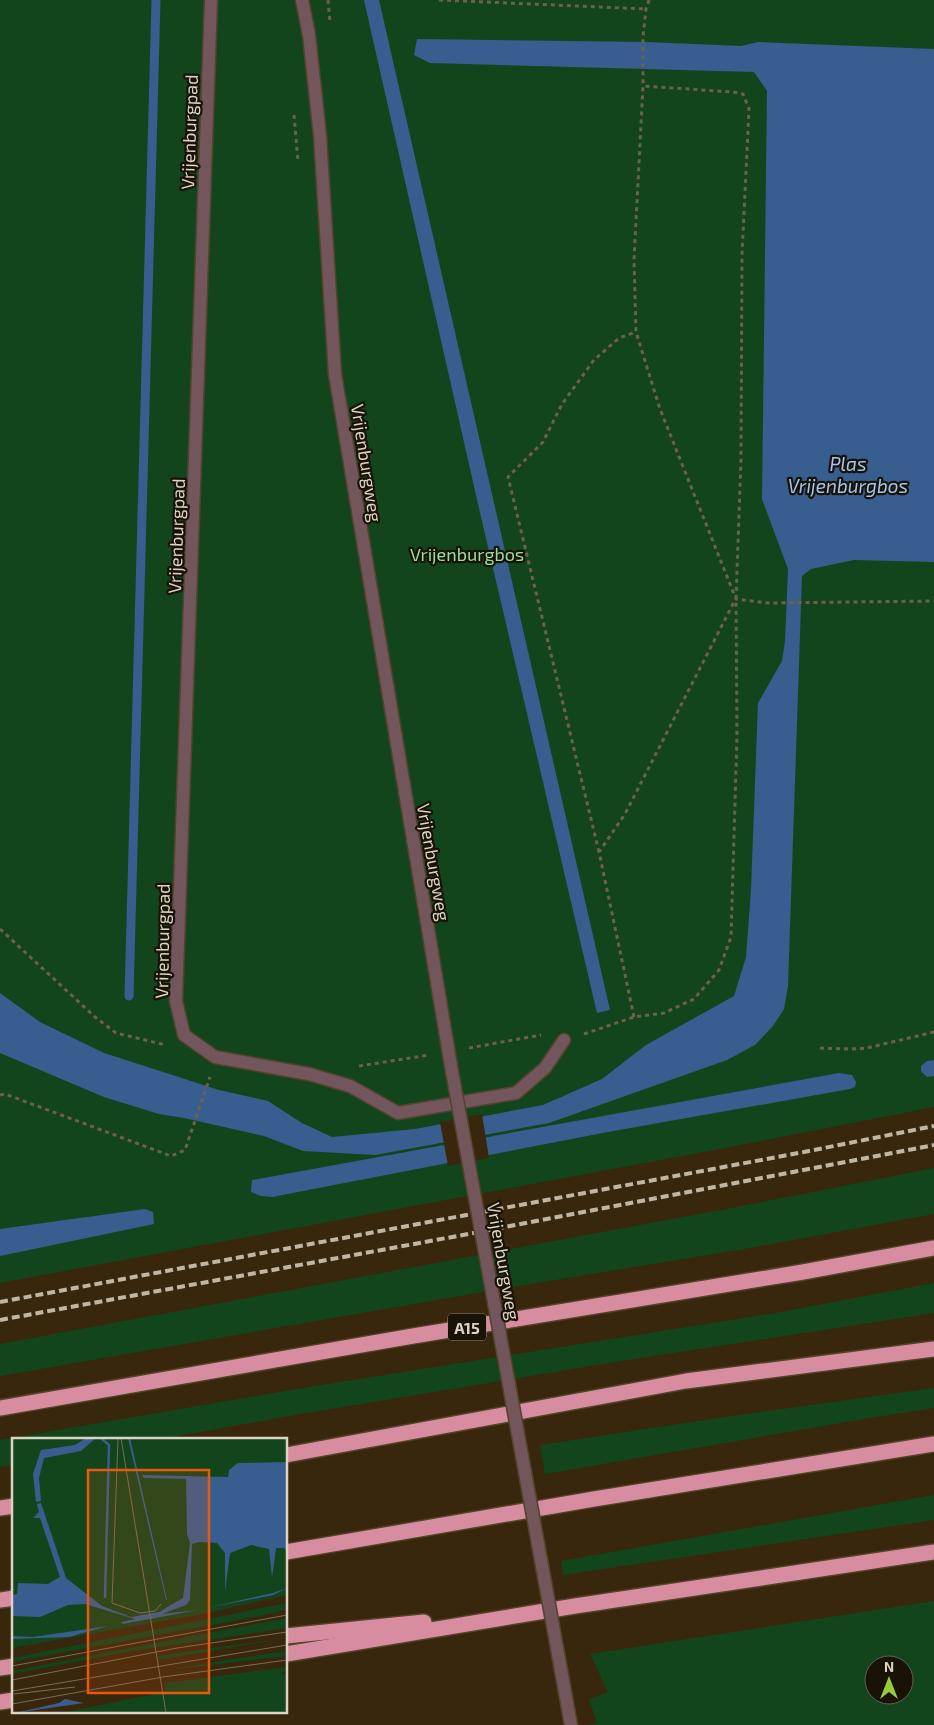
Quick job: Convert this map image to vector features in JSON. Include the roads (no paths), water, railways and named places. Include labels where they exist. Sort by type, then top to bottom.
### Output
[{"type":"highway","name":"A15","points":[[0,1408],[414,1336],[803,1272],[934,1248]]},
{"type":"highway","points":[[288,1455],[686,1382],[934,1349]]},
{"type":"highway","points":[[288,1552],[604,1497],[934,1444]]},
{"type":"highway","points":[[288,1654],[575,1606],[934,1552]]},
{"type":"highway","points":[[288,1636],[575,1606]]},
{"type":"street","name":"Vrijenburgpad","points":[[211,0],[176,1001],[184,1036],[215,1057],[309,1074],[350,1086],[398,1113],[516,1093],[545,1068],[564,1040]]},
{"type":"street","name":"Vrijenburgweg","points":[[302,0],[309,35],[320,136],[335,374],[451,1066],[571,1725]]},
{"type":"water","points":[[364,0],[379,0],[610,1010],[597,1013],[478,504]]},
{"type":"water","name":"Plas Vrijenburgbos","points":[[417,39],[646,42],[741,46],[758,42],[934,49],[934,562],[854,560],[811,569],[802,576],[788,986],[784,1009],[773,1026],[755,1045],[727,1060],[549,1123],[375,1155],[303,1151],[264,1136],[159,1114],[104,1097],[0,1053],[0,993],[40,1022],[104,1053],[219,1090],[268,1101],[302,1123],[332,1137],[415,1129],[543,1105],[602,1079],[646,1045],[734,996],[746,957],[751,890],[758,703],[782,661],[785,641],[788,569],[762,499],[767,91],[754,72],[430,63],[414,55]]},
{"type":"water","points":[[934,1060],[934,1076],[927,1077],[921,1071],[921,1066],[927,1061]]},
{"type":"water","points":[[839,1073],[852,1075],[856,1082],[855,1087],[608,1132],[272,1197],[261,1196],[251,1192],[252,1180]]},
{"type":"water","points":[[145,1209],[153,1212],[154,1224],[0,1256],[0,1229]]},
{"type":"waterway","points":[[129,996],[156,0]]},
{"type":"railway","points":[[0,1302],[934,1126]]},
{"type":"railway","points":[[0,1320],[463,1235],[934,1145]]},
{"type":"park label","name":"Vrijenburgbos","points":[[467,554]]}]
